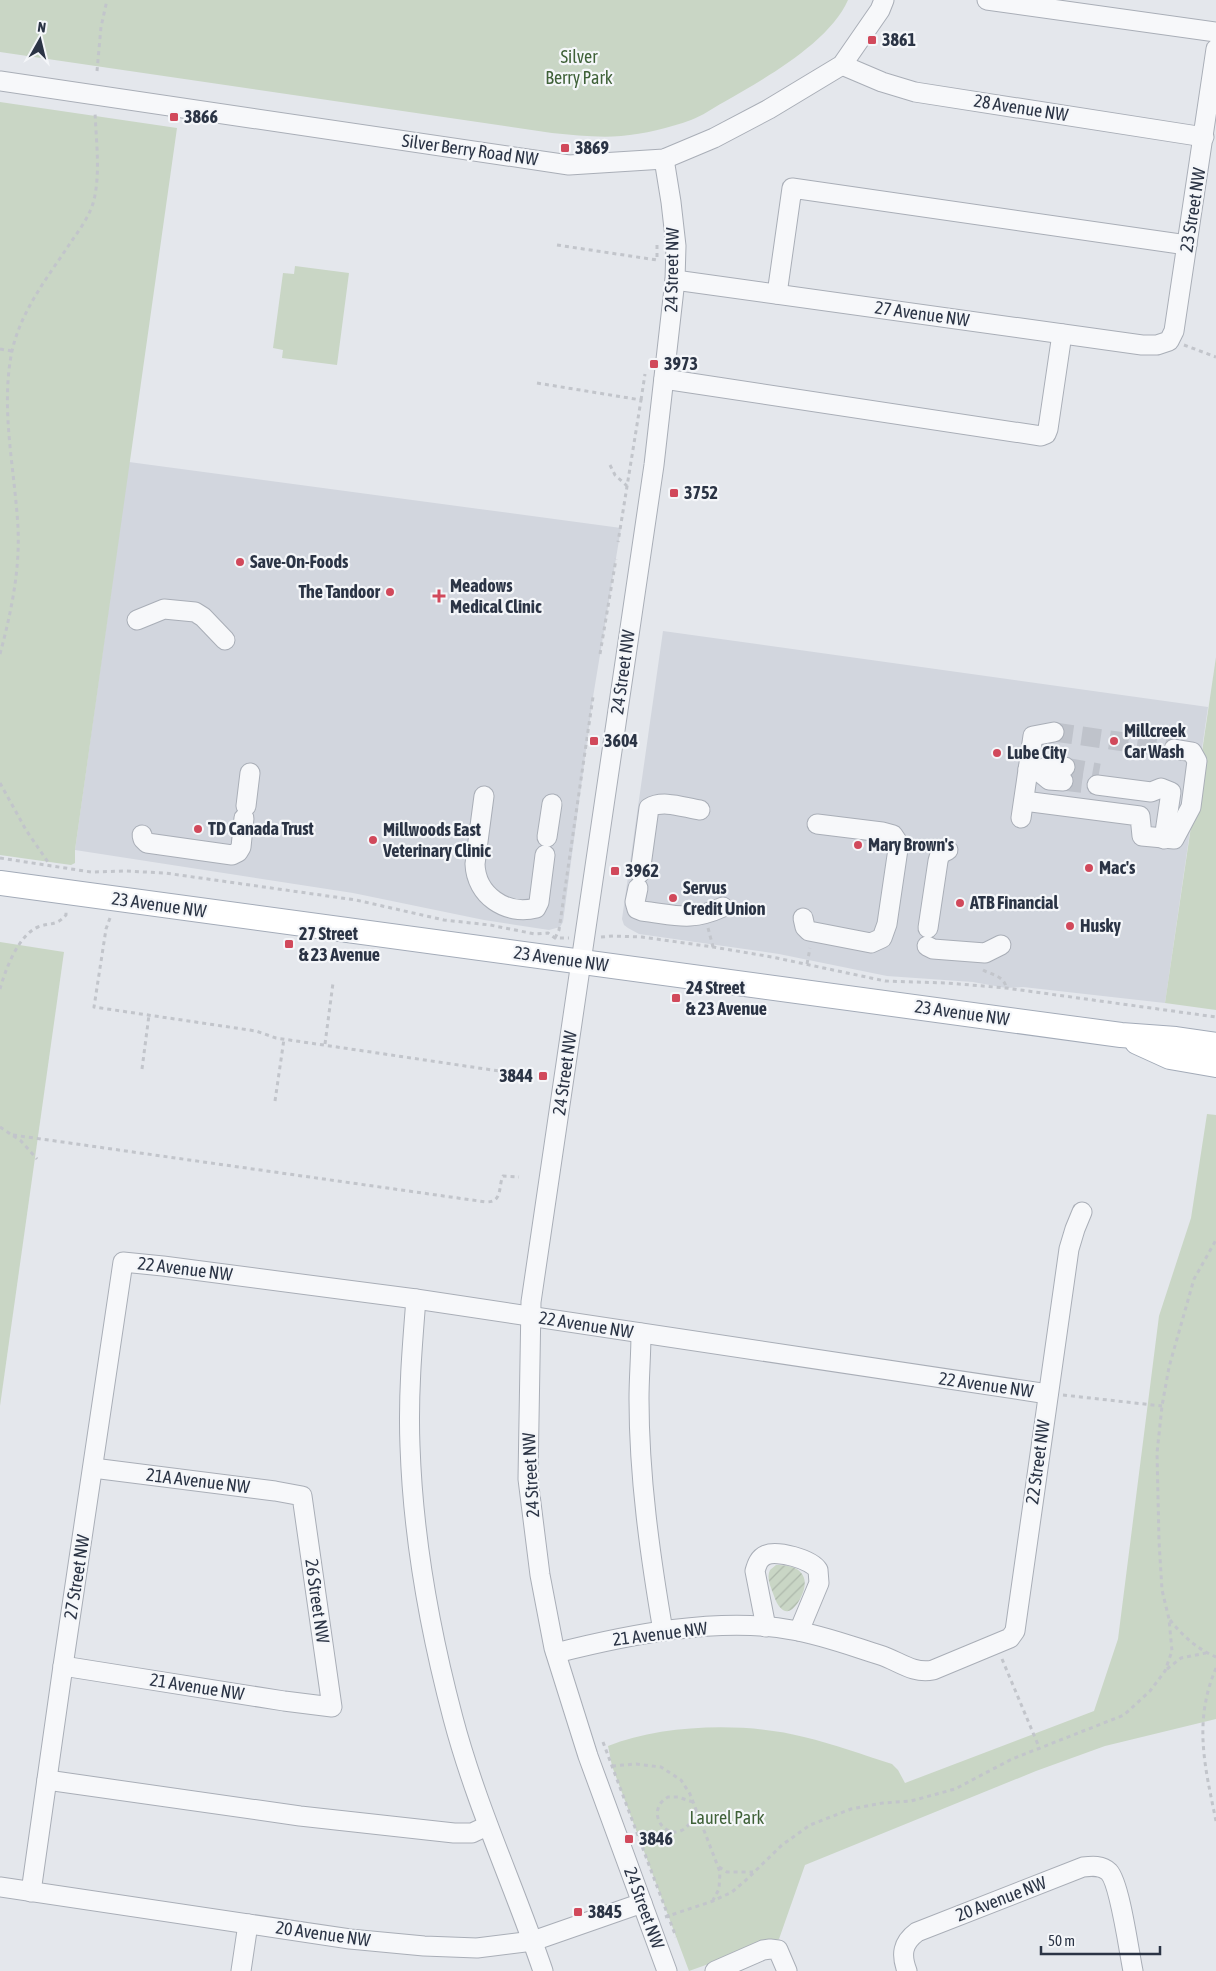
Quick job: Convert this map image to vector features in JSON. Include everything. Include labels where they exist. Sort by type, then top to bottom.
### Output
[{"type":"main road","name":"23 Avenue NW","points":[[0,883],[1121,1035],[1176,1039],[1216,1045]]},
{"type":"main road","name":"23 Avenue NW","points":[[1121,1035],[1170,1056],[1216,1065]]},
{"type":"street","name":"Silver Berry Road NW","points":[[0,81],[570,165],[664,159],[714,138],[769,109],[842,64],[880,10],[884,0]]},
{"type":"street","points":[[987,0],[1216,32]]},
{"type":"street","name":"23 Street NW","points":[[1169,341],[1174,331],[1216,49]]},
{"type":"street","name":"28 Avenue NW","points":[[842,64],[882,82],[915,92],[1204,137]]},
{"type":"street","name":"24 Street NW","points":[[664,159],[672,202],[675,237],[675,280],[664,379],[612,759],[530,1316],[528,1479],[540,1575],[556,1653],[588,1756],[667,1971]]},
{"type":"street","points":[[777,294],[792,188],[1187,245]]},
{"type":"street","name":"27 Avenue NW","points":[[675,280],[1142,345],[1169,341]]},
{"type":"street","points":[[664,379],[1041,436],[1046,434],[1048,429],[1062,334]]},
{"type":"street","points":[[137,620],[164,609],[195,612],[203,617],[225,640]]},
{"type":"street","points":[[1054,732],[1032,736],[1033,770],[1023,809],[1140,816],[1142,836],[1174,840],[1191,807],[1197,761],[1192,752],[1174,749]]},
{"type":"street","points":[[1033,770],[1052,766],[1064,774]]},
{"type":"street","points":[[142,835],[147,843],[232,855],[238,852],[241,847],[250,773]]},
{"type":"street","points":[[1098,779],[1151,792],[1161,788],[1171,792],[1164,839]]},
{"type":"street","points":[[484,796],[475,864],[476,875],[479,884],[492,900],[502,906],[522,910],[536,908],[539,902],[552,804]]},
{"type":"street","points":[[700,810],[667,804],[654,805],[649,808],[635,902],[637,908],[642,911],[690,917],[705,915],[722,907]]},
{"type":"street","points":[[803,918],[804,927],[809,931],[871,943],[882,938],[887,924],[898,849],[897,841],[893,836],[817,824]]},
{"type":"street","points":[[948,850],[940,854],[938,861],[927,937],[933,949],[976,953],[992,951],[1001,945]]},
{"type":"street","name":"22 Street NW","points":[[996,1644],[1010,1638],[1015,1632],[1069,1249],[1082,1212]]},
{"type":"street","name":"22 Avenue NW","points":[[123,1262],[416,1299],[1048,1394]]},
{"type":"street","name":"27 Street NW","points":[[32,1892],[63,1666],[123,1262]]},
{"type":"street","points":[[416,1299],[410,1368],[409,1412],[414,1511],[431,1627],[453,1719],[487,1826],[543,1971]]},
{"type":"street","points":[[641,1334],[639,1399],[643,1476],[651,1562],[663,1631]]},
{"type":"street","name":"21A Avenue NW","points":[[93,1468],[275,1490],[302,1496]]},
{"type":"street","name":"26 Street NW","points":[[302,1496],[332,1707]]},
{"type":"street","points":[[766,1627],[755,1571],[762,1557],[771,1553],[809,1562],[818,1570],[819,1583],[799,1631]]},
{"type":"street","name":"21 Avenue NW","points":[[556,1653],[613,1639],[663,1631],[724,1627],[766,1627],[799,1631],[882,1655],[923,1672],[933,1670],[996,1644]]},
{"type":"street","name":"21 Avenue NW","points":[[63,1666],[332,1707]]},
{"type":"street","points":[[47,1780],[300,1816],[454,1833],[472,1832],[487,1826]]},
{"type":"street","name":"20 Avenue NW","points":[[907,1971],[902,1953],[910,1937],[917,1932],[1083,1867],[1093,1866],[1103,1868],[1109,1872],[1116,1886],[1133,1971]]},
{"type":"street","name":"20 Avenue NW","points":[[0,1887],[350,1939],[424,1946],[477,1948],[533,1941],[642,1903]]},
{"type":"street","points":[[241,1971],[248,1924]]},
{"type":"street","points":[[715,1971],[762,1950],[770,1949],[778,1950],[787,1971]]},
{"type":"path","points":[[98,71],[101,27],[107,0]]},
{"type":"path","points":[[0,654],[12,608],[18,559],[18,530],[8,424],[8,384],[12,351],[23,320],[38,291],[84,223],[93,202],[96,174],[95,109]]},
{"type":"path","points":[[557,245],[657,260],[657,235]]},
{"type":"path","points":[[1169,341],[1193,347],[1216,357]]},
{"type":"path","points":[[0,349],[12,351]]},
{"type":"path","points":[[536,383],[642,400],[618,542]]},
{"type":"path","points":[[610,465],[614,475],[628,486]]},
{"type":"path","points":[[600,654],[616,559]]},
{"type":"path","points":[[0,858],[91,872],[165,873],[293,891],[374,903],[444,920],[490,925],[535,934],[548,932],[555,938],[559,930],[592,697]]},
{"type":"path","points":[[0,783],[26,830],[51,866]]},
{"type":"path","points":[[0,989],[10,960],[27,934],[39,926],[59,923],[66,916]]},
{"type":"path","points":[[110,918],[106,928],[94,1007],[256,1031],[284,1039],[533,1076]]},
{"type":"path","points":[[610,936],[642,937],[772,957],[886,981],[1006,988],[1216,1017]]},
{"type":"path","points":[[976,953],[977,968],[1002,978],[1006,988]]},
{"type":"path","points":[[324,1045],[334,983]]},
{"type":"path","points":[[142,1068],[150,1015]]},
{"type":"path","points":[[275,1101],[284,1039]]},
{"type":"path","points":[[0,1127],[13,1135],[38,1160]]},
{"type":"path","points":[[13,1135],[486,1202],[494,1201],[498,1197],[503,1176],[519,1177]]},
{"type":"path","points":[[1048,1394],[1162,1406]]},
{"type":"path","points":[[1170,1619],[1183,1635],[1207,1654],[1216,1657]]},
{"type":"path","points":[[996,1644],[1039,1747]]},
{"type":"path","points":[[1165,1671],[1181,1658],[1207,1654]]},
{"type":"path","points":[[1216,1668],[1206,1695],[1202,1733],[1203,1752],[1216,1821]]},
{"type":"path","points":[[601,1735],[676,1937]]},
{"type":"path","points":[[612,1766],[636,1764],[661,1767],[681,1780],[694,1802],[720,1872],[719,1889],[713,1900]]},
{"type":"path","points":[[694,1802],[678,1797],[668,1797],[657,1811],[658,1821],[664,1829],[672,1832],[682,1832],[690,1824],[697,1810]]},
{"type":"path","points":[[718,1867],[727,1872],[748,1874],[755,1872]]},
{"type":"shaded area","points":[[129,462],[621,528],[593,697],[563,922],[560,927],[549,930],[484,920],[353,893],[75,850]]},
{"type":"shaded area","points":[[663,631],[1208,707],[1165,1003],[1023,987],[1006,988],[973,982],[887,976],[779,954],[639,934],[628,928],[624,925],[622,919]]},
{"type":"green space","name":"Silver Berry Park","points":[[0,0],[848,0],[839,16],[811,45],[776,71],[703,114],[683,123],[656,130],[604,137],[552,133],[0,52]]},
{"type":"green space","points":[[0,102],[177,128],[75,850],[75,863],[71,865],[0,855]]},
{"type":"green space","points":[[295,266],[349,273],[337,365],[282,358],[283,350],[273,348],[283,273],[294,274]]},
{"type":"green space","points":[[1216,657],[1216,1010],[1165,1003]]},
{"type":"green space","points":[[0,942],[64,952],[0,1406]]},
{"type":"green space","name":"Laurel Park","points":[[1207,1114],[1216,1115],[1216,1719],[1105,1746],[1036,1771],[805,1865],[779,1939],[689,1971],[612,1766],[608,1746],[654,1733],[679,1730],[731,1727],[757,1729],[781,1732],[815,1740],[892,1764],[898,1770],[905,1783],[1094,1711],[1118,1639],[1159,1316],[1191,1218]]},
{"type":"green space","points":[[776,1565],[791,1566],[801,1572],[804,1577],[804,1589],[798,1603],[794,1608],[787,1611],[783,1610],[777,1603],[770,1586],[769,1573]]},
{"type":"tunnel","points":[[1054,732],[1174,749]]},
{"type":"tunnel","points":[[1065,767],[1099,773]]},
{"type":"tunnel","points":[[1063,781],[1097,785]]},
{"type":"place","name":"3861","points":[[872,40]]},
{"type":"place","name":"3866","points":[[174,117]]},
{"type":"place","name":"3869","points":[[565,148]]},
{"type":"place","name":"3973","points":[[654,364]]},
{"type":"place","name":"3752","points":[[674,493]]},
{"type":"place","name":"Save-On-Foods","points":[[240,562]]},
{"type":"place","name":"The Tandoor","points":[[390,592]]},
{"type":"place","name":"Meadows Medical Clinic","points":[[439,596]]},
{"type":"place","name":"3604","points":[[594,741]]},
{"type":"place","name":"Millcreek Car Wash","points":[[1114,741]]},
{"type":"place","name":"Lube City","points":[[997,753]]},
{"type":"place","name":"TD Canada Trust","points":[[198,829]]},
{"type":"place","name":"Millwoods East Veterinary Clinic","points":[[373,840]]},
{"type":"place","name":"Mary Brown's","points":[[858,845]]},
{"type":"place","name":"Mac's","points":[[1089,868]]},
{"type":"place","name":"3962","points":[[615,871]]},
{"type":"place","name":"Servus Credit Union","points":[[673,898]]},
{"type":"place","name":"ATB Financial","points":[[960,903]]},
{"type":"place","name":"Husky","points":[[1070,926]]},
{"type":"place","name":"27 Street & 23 Avenue","points":[[289,944]]},
{"type":"place","name":"24 Street & 23 Avenue","points":[[676,998]]},
{"type":"place","name":"3844","points":[[543,1076]]},
{"type":"place","name":"3846","points":[[629,1839]]},
{"type":"place","name":"3845","points":[[578,1912]]}]
